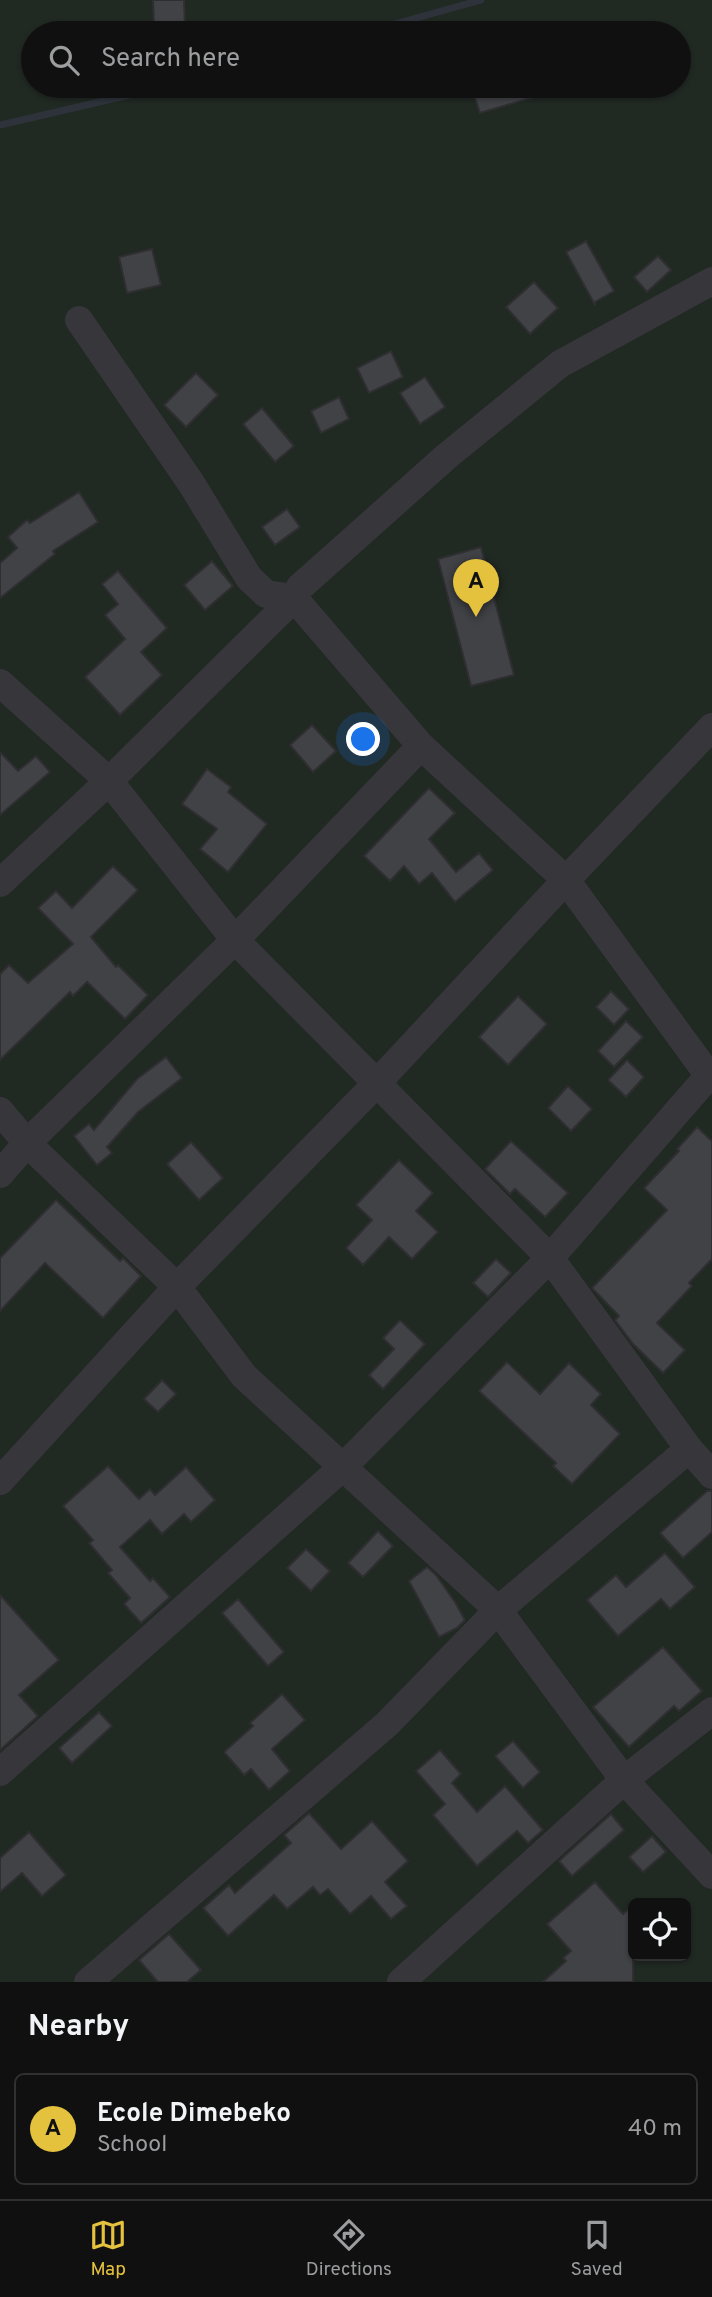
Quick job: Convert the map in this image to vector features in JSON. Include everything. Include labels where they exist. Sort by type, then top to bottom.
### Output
[{"type":"street","points":[[0,883],[109,781],[294,598],[300,587],[438,465],[560,364],[712,281]]},
{"type":"street","points":[[0,1772],[344,1466],[550,1258],[711,1076],[566,880],[421,746],[294,598],[266,594],[248,578],[191,483],[79,320]]},
{"type":"street","points":[[0,683],[109,781],[235,940],[550,1258],[689,1449],[712,1475]]},
{"type":"street","points":[[0,1481],[177,1287],[376,1084],[712,727]]},
{"type":"street","points":[[0,1174],[27,1143],[235,940],[421,746]]},
{"type":"street","points":[[0,1111],[27,1143],[177,1287],[244,1376],[498,1610],[624,1780],[712,1875]]},
{"type":"street","points":[[88,1982],[387,1724],[498,1610],[689,1449]]},
{"type":"street","points":[[401,1982],[624,1780],[712,1711]]},
{"type":"shaded area","points":[[0,0],[712,0],[712,1982],[0,1982]]},
{"type":"building","points":[[153,0],[184,0],[185,21],[154,21]]},
{"type":"building","points":[[475,98],[530,98],[480,113]]},
{"type":"building","points":[[586,241],[614,291],[595,302],[595,305],[566,252]]},
{"type":"building","points":[[152,249],[161,285],[127,293],[119,257]]},
{"type":"building","points":[[658,256],[671,270],[647,292],[634,277]]},
{"type":"building","points":[[534,282],[558,308],[530,334],[506,307]]},
{"type":"building","points":[[391,351],[403,377],[369,393],[357,368]]},
{"type":"building","points":[[196,373],[218,395],[186,427],[164,405]]},
{"type":"building","points":[[425,377],[445,407],[420,424],[400,393]]},
{"type":"building","points":[[339,397],[349,419],[321,433],[311,411]]},
{"type":"building","points":[[262,408],[294,446],[275,462],[243,424]]},
{"type":"building","points":[[79,492],[98,522],[53,551],[55,554],[0,598],[0,563],[17,548],[8,537],[27,520],[30,523]]},
{"type":"building","points":[[287,509],[300,527],[275,545],[262,527]]},
{"type":"building","points":[[481,547],[514,675],[471,686],[438,559]]},
{"type":"building","points":[[212,561],[233,586],[205,610],[184,585]]},
{"type":"building","points":[[118,571],[167,628],[141,652],[162,675],[120,715],[85,677],[125,639],[105,615],[118,604],[102,584]]},
{"type":"building","points":[[312,725],[336,751],[313,772],[290,745]]},
{"type":"building","points":[[0,752],[18,771],[36,756],[50,772],[0,815]]},
{"type":"building","points":[[207,769],[231,787],[228,792],[267,824],[228,872],[200,849],[217,829],[182,804]]},
{"type":"building","points":[[429,788],[455,813],[429,839],[456,872],[479,853],[493,870],[455,902],[432,873],[419,884],[404,866],[390,881],[364,856]]},
{"type":"building","points":[[113,866],[138,890],[91,937],[116,967],[118,965],[148,995],[125,1019],[87,982],[73,996],[70,992],[0,1060],[0,974],[9,965],[28,983],[73,944],[38,908],[56,891],[72,908]]},
{"type":"building","points":[[611,991],[629,1009],[614,1025],[596,1007]]},
{"type":"building","points":[[518,996],[547,1024],[508,1065],[479,1037]]},
{"type":"building","points":[[626,1021],[643,1037],[614,1067],[598,1051]]},
{"type":"building","points":[[166,1057],[182,1078],[138,1112],[107,1147],[112,1153],[97,1165],[74,1136],[89,1124],[94,1130],[137,1079]]},
{"type":"building","points":[[627,1060],[644,1077],[626,1097],[608,1080]]},
{"type":"building","points":[[568,1086],[592,1109],[571,1131],[548,1108]]},
{"type":"building","points":[[697,1127],[712,1141],[712,1259],[689,1283],[692,1286],[657,1323],[685,1350],[663,1373],[633,1344],[615,1320],[619,1316],[592,1288],[667,1210],[644,1188],[679,1151],[677,1149]]},
{"type":"building","points":[[511,1141],[568,1193],[545,1217],[515,1189],[510,1194],[485,1169]]},
{"type":"building","points":[[191,1142],[223,1178],[199,1200],[167,1164]]},
{"type":"building","points":[[399,1160],[433,1193],[416,1211],[438,1232],[412,1259],[389,1237],[363,1265],[346,1248],[372,1220],[356,1205]]},
{"type":"building","points":[[56,1200],[120,1261],[123,1258],[141,1276],[103,1318],[45,1263],[0,1311],[0,1258]]},
{"type":"building","points":[[496,1259],[511,1273],[488,1297],[473,1283]]},
{"type":"building","points":[[400,1320],[425,1344],[383,1389],[369,1375],[394,1349],[383,1338]]},
{"type":"building","points":[[507,1362],[540,1394],[569,1363],[601,1394],[591,1405],[620,1434],[572,1484],[553,1466],[556,1463],[479,1391]]},
{"type":"building","points":[[162,1380],[176,1394],[158,1412],[144,1399]]},
{"type":"building","points":[[108,1466],[139,1499],[150,1489],[155,1495],[186,1467],[215,1500],[191,1522],[184,1514],[162,1534],[150,1520],[120,1547],[150,1581],[153,1578],[170,1597],[141,1623],[124,1604],[130,1598],[108,1573],[112,1570],[89,1543],[93,1540],[63,1506]]},
{"type":"building","points":[[707,1491],[712,1491],[712,1532],[683,1558],[660,1533]]},
{"type":"building","points":[[378,1531],[393,1546],[363,1577],[348,1563]]},
{"type":"building","points":[[306,1549],[330,1571],[311,1591],[287,1568]]},
{"type":"building","points":[[665,1553],[695,1587],[670,1609],[661,1599],[618,1636],[587,1600],[616,1575],[626,1587]]},
{"type":"building","points":[[427,1567],[436,1575],[465,1620],[457,1628],[439,1637],[409,1581]]},
{"type":"building","points":[[0,1595],[59,1660],[19,1695],[38,1716],[0,1750]]},
{"type":"building","points":[[238,1599],[284,1652],[268,1666],[222,1613]]},
{"type":"building","points":[[663,1647],[702,1691],[679,1711],[674,1706],[629,1747],[593,1707]]},
{"type":"building","points":[[282,1694],[305,1720],[272,1749],[290,1771],[269,1790],[251,1769],[244,1775],[224,1752],[253,1726],[250,1723]]},
{"type":"building","points":[[99,1712],[112,1726],[72,1763],[59,1748]]},
{"type":"building","points":[[513,1741],[540,1772],[523,1788],[495,1756]]},
{"type":"building","points":[[440,1750],[461,1774],[452,1783],[477,1812],[505,1786],[543,1830],[528,1843],[517,1831],[477,1866],[433,1815],[445,1804],[416,1771]]},
{"type":"building","points":[[309,1813],[341,1849],[372,1821],[408,1861],[385,1882],[407,1906],[391,1919],[371,1896],[350,1914],[328,1889],[320,1895],[313,1887],[287,1909],[274,1895],[228,1936],[203,1908],[229,1885],[235,1893],[291,1843],[284,1835]]},
{"type":"building","points":[[611,1814],[624,1830],[572,1876],[559,1861]]},
{"type":"building","points":[[29,1832],[66,1875],[42,1896],[22,1873],[0,1892],[0,1858]]},
{"type":"building","points":[[652,1836],[666,1852],[643,1872],[629,1857]]},
{"type":"building","points":[[595,1882],[623,1914],[628,1910],[628,1961],[633,1961],[633,1982],[543,1982],[566,1961],[563,1958],[571,1951],[547,1924]]},
{"type":"building","points":[[169,1934],[201,1970],[187,1982],[158,1982],[139,1960]]},
{"type":"waterway","points":[[406,21],[481,0]]},
{"type":"waterway","points":[[0,125],[116,98]]},
{"type":"place","name":"Ecole Dimebeko","points":[[476,617]]}]
